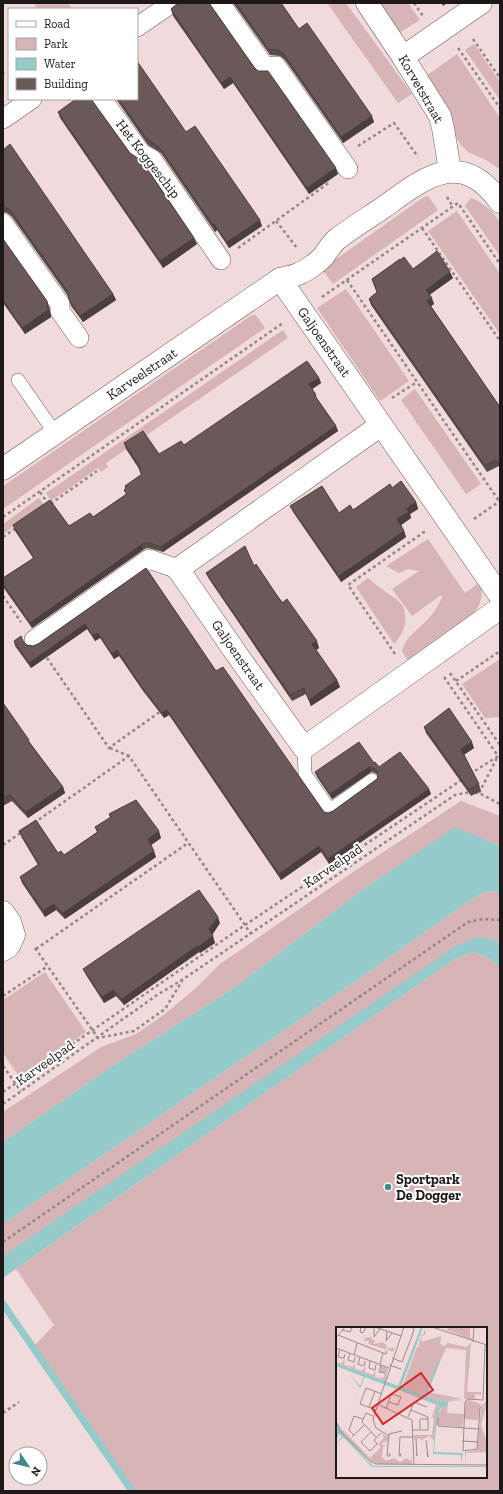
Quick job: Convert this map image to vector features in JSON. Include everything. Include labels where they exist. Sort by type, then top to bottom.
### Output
[{"type":"street","points":[[138,26],[172,3]]},
{"type":"street","points":[[220,3],[265,67],[276,66],[348,169]]},
{"type":"street","name":"Korvetstraat","points":[[366,3],[403,57],[440,116],[444,128],[441,174]]},
{"type":"street","points":[[403,57],[481,3]]},
{"type":"street","points":[[3,119],[31,100]]},
{"type":"street","name":"Het Koggeschip","points":[[103,100],[141,153],[152,159],[221,260]]},
{"type":"street","points":[[441,174],[461,172],[474,177],[493,192],[500,202]]},
{"type":"street","name":"Karveelstraat","points":[[3,469],[280,279],[298,274],[322,258],[335,241],[416,184],[441,174]]},
{"type":"street","points":[[3,223],[60,304],[60,311],[79,338]]},
{"type":"street","name":"Galjoenstraat","points":[[280,279],[500,596]]},
{"type":"street","points":[[34,640],[149,558],[178,569],[377,418]]},
{"type":"street","name":"Galjoenstraat","points":[[178,569],[304,748]]},
{"type":"street","points":[[304,748],[500,608]]},
{"type":"street","points":[[3,912],[10,922],[9,943]]},
{"type":"lane","points":[[18,380],[55,433]]},
{"type":"lane","points":[[304,748],[305,774],[330,810],[372,780]]},
{"type":"path","points":[[445,28],[500,108]]},
{"type":"path","points":[[473,39],[500,78]]},
{"type":"path","points":[[357,148],[394,123],[441,174],[453,207]]},
{"type":"path","points":[[247,241],[325,186]]},
{"type":"path","points":[[3,518],[458,203],[500,264]]},
{"type":"path","points":[[422,228],[500,341]]},
{"type":"path","points":[[347,280],[500,501],[450,525],[348,585],[408,674]]},
{"type":"path","points":[[377,418],[417,382]]},
{"type":"path","points":[[43,509],[97,472]]},
{"type":"path","points":[[40,492],[49,505]]},
{"type":"path","points":[[4,537],[17,528]]},
{"type":"path","points":[[3,596],[109,748],[129,756],[251,934]]},
{"type":"path","points":[[456,682],[500,651]]},
{"type":"path","points":[[433,656],[456,682],[500,745]]},
{"type":"path","points":[[433,656],[499,755]]},
{"type":"path","points":[[109,748],[167,707]]},
{"type":"path","points":[[499,755],[479,793],[500,804]]},
{"type":"path","points":[[3,1092],[245,925],[499,755]]},
{"type":"path","points":[[3,845],[129,756]]},
{"type":"path","name":"Karveelpad","points":[[3,1104],[98,1038],[118,1021],[251,934],[455,795],[468,792],[479,793]]},
{"type":"path","points":[[36,949],[188,843]]},
{"type":"path","points":[[3,1242],[468,922],[483,919],[500,920]]},
{"type":"path","points":[[9,943],[32,944],[98,1038]]},
{"type":"path","points":[[3,996],[48,966]]},
{"type":"path","name":"Karveelpad","points":[[98,1038],[134,1031],[165,1009],[182,980]]},
{"type":"path","points":[[3,1066],[21,1091]]},
{"type":"path","points":[[3,1413],[19,1402]]},
{"type":"green space","points":[[34,3],[68,3],[71,8],[37,8]]},
{"type":"green space","points":[[327,3],[346,3],[412,94],[398,103]]},
{"type":"green space","points":[[379,3],[408,3],[420,20],[399,33]]},
{"type":"green space","points":[[474,44],[500,82],[500,100],[465,50]]},
{"type":"green space","points":[[457,54],[500,118],[500,167],[498,168],[486,160],[468,152],[461,145],[455,135],[452,117],[449,110],[426,76]]},
{"type":"green space","points":[[428,196],[438,210],[333,284],[322,269],[424,197]]},
{"type":"green space","points":[[471,198],[493,212],[499,221],[501,232],[500,256],[465,206]]},
{"type":"green space","points":[[457,211],[500,274],[500,334],[428,231]]},
{"type":"green space","points":[[346,289],[409,381],[380,401],[317,308]]},
{"type":"green space","points":[[252,315],[256,315],[265,328],[3,509],[3,487],[6,484]]},
{"type":"green space","points":[[283,330],[288,338],[106,463],[108,467],[101,472],[98,468],[51,501],[46,493]]},
{"type":"green space","points":[[415,389],[481,484],[466,494],[401,400]]},
{"type":"green space","points":[[39,498],[44,505],[3,534],[3,524]]},
{"type":"green space","points":[[428,539],[465,593],[480,582],[482,588],[481,598],[478,607],[466,620],[446,636],[408,661],[402,651],[406,642],[412,634],[430,617],[442,598],[441,595],[412,616],[392,589],[419,571],[408,569],[399,573],[386,566]]},
{"type":"green space","points":[[368,578],[398,601],[405,611],[404,625],[401,634],[394,644],[356,587]]},
{"type":"green space","points":[[500,659],[500,717],[485,718],[462,684]]},
{"type":"green space","points":[[461,801],[500,816],[500,846],[455,828],[358,893],[235,987],[108,1069],[3,1142],[3,1112],[101,1047],[136,1034],[165,1014],[197,987],[220,964],[359,868]]},
{"type":"green space","points":[[495,891],[500,895],[500,944],[494,939],[479,937],[3,1256],[3,1224],[466,903],[484,892]]},
{"type":"green space","name":"Sportpark De Dogger","points":[[473,952],[489,958],[500,967],[500,1491],[132,1491],[33,1347],[54,1325],[16,1269],[453,960]]},
{"type":"green space","points":[[45,972],[86,1032],[20,1078],[3,1053],[3,1000]]},
{"type":"water","points":[[455,827],[500,846],[500,895],[495,891],[484,892],[466,903],[3,1224],[3,1142],[108,1069],[235,987],[358,893]]},
{"type":"water","points":[[479,937],[494,939],[500,944],[500,967],[489,958],[473,952],[453,960],[3,1278],[3,1256],[456,946]]},
{"type":"building","points":[[178,3],[209,3],[254,67],[258,71],[268,71],[336,168],[307,188],[230,77],[221,83],[171,9]]},
{"type":"building","points":[[236,3],[281,3],[299,29],[307,23],[372,116],[341,137],[283,53],[278,50],[268,49]]},
{"type":"building","points":[[138,62],[186,132],[195,126],[260,220],[227,242],[214,224],[213,225],[159,147],[146,138],[119,100],[138,100]]},
{"type":"building","points":[[75,100],[92,100],[130,153],[142,161],[194,238],[160,261],[58,112]]},
{"type":"building","points":[[10,144],[113,294],[80,316],[69,299],[67,291],[10,210],[3,206],[3,150]]},
{"type":"building","points":[[3,239],[47,301],[48,310],[22,328],[3,300]]},
{"type":"building","points":[[437,251],[450,272],[426,290],[432,298],[427,301],[500,407],[500,466],[496,460],[485,466],[369,299],[377,292],[372,279],[400,259],[404,257],[413,269]]},
{"type":"building","points":[[307,361],[319,378],[309,384],[316,395],[315,396],[336,426],[161,547],[150,543],[141,545],[30,623],[3,584],[3,578],[34,558],[13,525],[50,500],[69,526],[90,513],[93,517],[127,494],[124,490],[126,488],[125,486],[142,474],[139,469],[141,468],[124,443],[143,431],[159,454],[181,441],[184,445]]},
{"type":"building","points":[[401,481],[416,502],[406,509],[409,512],[397,519],[404,531],[339,576],[290,506],[322,486],[339,513],[350,505],[353,510],[390,484],[392,488]]},
{"type":"building","points":[[245,546],[254,566],[256,564],[282,603],[287,599],[317,641],[312,644],[337,680],[309,700],[304,688],[290,695],[206,573]]},
{"type":"building","points":[[146,568],[216,671],[223,667],[324,812],[328,813],[333,811],[377,779],[378,775],[376,770],[369,767],[330,794],[315,772],[359,742],[374,763],[375,762],[379,767],[400,752],[429,789],[328,859],[319,846],[279,874],[167,710],[162,713],[141,686],[117,650],[112,654],[98,633],[93,636],[85,624],[29,663],[14,641],[21,636],[27,645],[33,646],[38,644]]},
{"type":"building","points":[[3,703],[29,740],[28,741],[63,787],[26,812],[10,795],[3,798]]},
{"type":"building","points":[[449,708],[472,742],[461,749],[479,784],[469,790],[424,727]]},
{"type":"building","points":[[136,800],[159,831],[148,839],[154,851],[63,913],[54,904],[43,911],[20,877],[39,864],[19,831],[36,820],[58,853],[61,851],[64,855],[98,832],[95,827],[111,817],[109,814]]},
{"type":"building","points":[[199,890],[218,917],[209,929],[213,936],[122,999],[113,990],[102,997],[83,969]]},
{"type":"waterway","points":[[3,1304],[132,1491]]},
{"type":"place","name":"Sportpark De Dogger","points":[[388,1187]]}]
